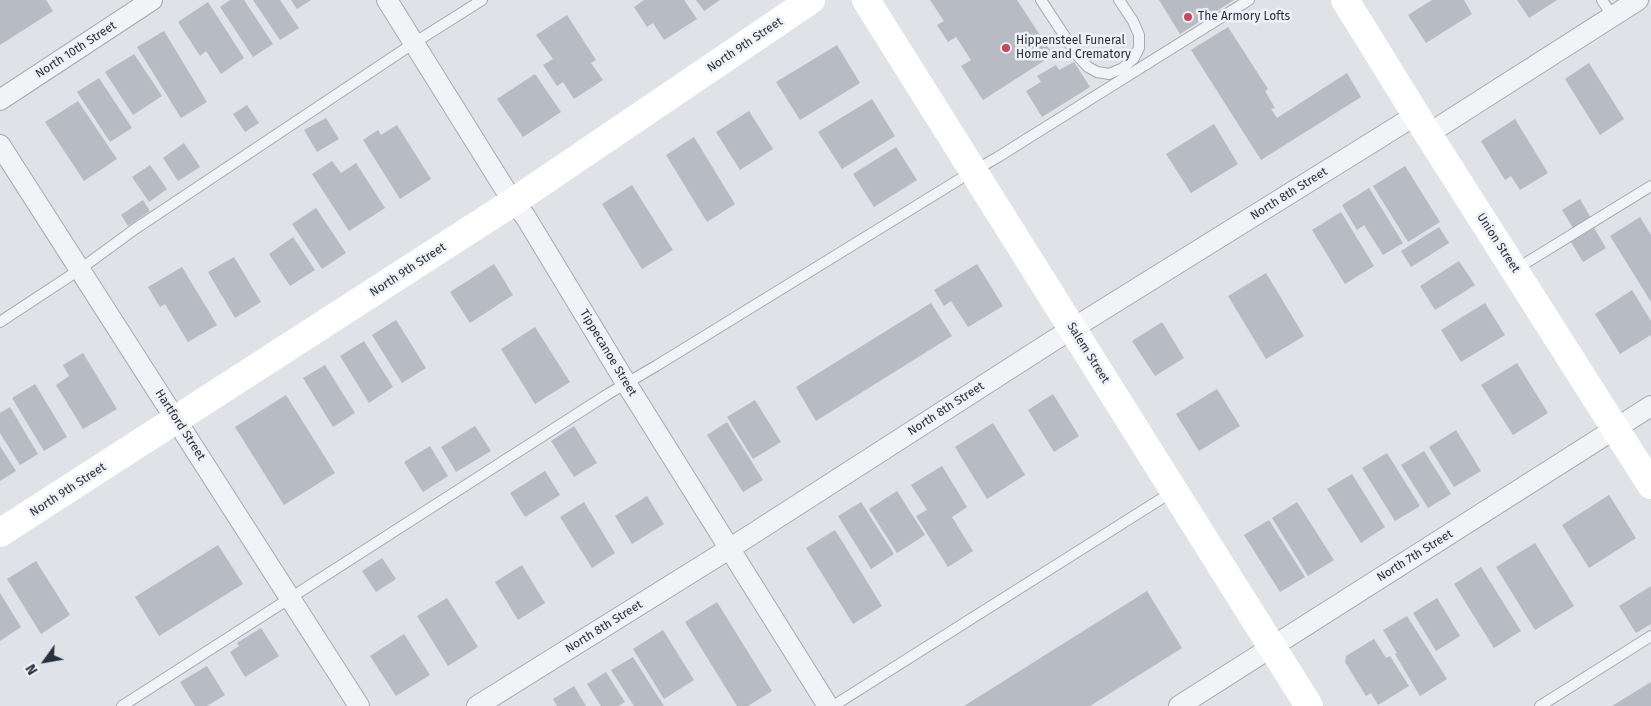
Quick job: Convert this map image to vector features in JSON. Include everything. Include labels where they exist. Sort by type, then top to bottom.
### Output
[{"type":"main road","name":"North 9th Street","points":[[0,534],[514,202],[811,0]]},
{"type":"main road","name":"Salem Street","points":[[866,0],[1309,706]]},
{"type":"main road","name":"Union Street","points":[[1345,0],[1651,486]]},
{"type":"street","name":"Tippecanoe Street","points":[[387,0],[514,202],[525,216],[626,383],[828,706]]},
{"type":"street","name":"North 8th Street","points":[[478,706],[729,549],[1073,329],[1422,124],[1607,8],[1638,0]]},
{"type":"street","name":"North 10th Street","points":[[0,100],[148,1]]},
{"type":"street","name":"Hartford Street","points":[[0,145],[360,706]]},
{"type":"street","name":"North 7th Street","points":[[1179,706],[1651,406]]},
{"type":"lane","points":[[0,322],[79,270],[135,229],[414,43],[482,0]]},
{"type":"lane","points":[[1041,0],[1077,55],[1088,67],[1097,72],[1109,74],[1122,68],[1134,58],[1139,48],[1139,35],[1119,0]]},
{"type":"lane","points":[[122,706],[626,383],[974,171],[1249,0]]},
{"type":"lane","points":[[1515,270],[1651,186]]},
{"type":"lane","points":[[833,706],[1174,492]]},
{"type":"lane","points":[[1540,706],[1651,636]]},
{"type":"building","points":[[0,0],[46,0],[53,11],[0,45]]},
{"type":"building","points":[[230,0],[244,0],[273,44],[253,57],[220,7]]},
{"type":"building","points":[[253,0],[280,0],[299,28],[280,40]]},
{"type":"building","points":[[291,0],[311,0],[297,9]]},
{"type":"building","points":[[644,0],[684,0],[697,19],[664,40],[653,23],[647,27],[634,7]]},
{"type":"building","points":[[696,0],[720,0],[704,11]]},
{"type":"building","name":"Hippensteel Funeral Home and Crematory","points":[[930,0],[1017,0],[1053,55],[983,100],[961,66],[971,60],[956,37],[948,42],[937,25],[944,21]]},
{"type":"building","name":"The Armory Lofts","points":[[1159,0],[1234,0],[1180,34]]},
{"type":"building","points":[[1432,0],[1464,0],[1472,14],[1426,43],[1408,15]]},
{"type":"building","points":[[1517,0],[1557,0],[1529,18]]},
{"type":"building","points":[[208,2],[244,58],[221,74],[206,51],[200,56],[178,22]]},
{"type":"building","points":[[567,15],[596,60],[591,63],[603,80],[574,99],[563,82],[557,86],[543,65],[553,59],[536,35]]},
{"type":"building","points":[[1228,27],[1268,89],[1265,91],[1275,108],[1271,109],[1277,118],[1347,73],[1361,97],[1261,160],[1191,50]]},
{"type":"building","points":[[164,31],[207,102],[181,118],[137,47]]},
{"type":"building","points":[[837,45],[860,83],[800,120],[776,82]]},
{"type":"building","points":[[134,54],[162,96],[133,115],[105,72]]},
{"type":"building","points":[[1074,62],[1090,87],[1042,117],[1026,91],[1041,82],[1037,76],[1056,65],[1059,70]]},
{"type":"building","points":[[1589,63],[1624,119],[1600,135],[1565,79]]},
{"type":"building","points":[[535,74],[561,112],[523,137],[497,99]]},
{"type":"building","points":[[99,78],[132,128],[110,142],[77,92]]},
{"type":"building","points":[[872,99],[895,136],[842,169],[818,132]]},
{"type":"building","points":[[78,101],[117,159],[84,181],[45,122]]},
{"type":"building","points":[[247,105],[259,123],[245,132],[233,114]]},
{"type":"building","points":[[749,111],[773,149],[740,170],[716,132]]},
{"type":"building","points":[[326,118],[339,139],[317,152],[304,130]]},
{"type":"building","points":[[1515,119],[1548,173],[1520,190],[1511,176],[1505,180],[1481,141]]},
{"type":"building","points":[[1214,124],[1238,164],[1191,193],[1166,154]]},
{"type":"building","points":[[397,125],[431,179],[400,199],[363,140],[378,130],[381,135]]},
{"type":"building","points":[[694,137],[735,204],[707,222],[666,155]]},
{"type":"building","points":[[184,143],[200,167],[178,181],[163,158]]},
{"type":"building","points":[[896,147],[917,180],[874,207],[853,174]]},
{"type":"building","points":[[332,161],[341,173],[356,163],[385,208],[349,231],[312,174]]},
{"type":"building","points":[[150,165],[167,189],[149,202],[132,177]]},
{"type":"building","points":[[1405,166],[1440,222],[1408,242],[1373,186]]},
{"type":"building","points":[[632,185],[673,250],[642,269],[602,204]]},
{"type":"building","points":[[1369,188],[1403,243],[1383,255],[1364,225],[1357,230],[1342,205]]},
{"type":"building","points":[[1580,199],[1591,218],[1573,228],[1562,210]]},
{"type":"building","points":[[143,200],[150,211],[128,226],[121,215]]},
{"type":"building","points":[[316,208],[346,253],[322,269],[292,224]]},
{"type":"building","points":[[1341,212],[1374,266],[1345,284],[1312,230]]},
{"type":"building","points":[[1640,217],[1651,235],[1651,302],[1610,236]]},
{"type":"building","points":[[1439,227],[1449,243],[1411,267],[1401,251]]},
{"type":"building","points":[[1594,228],[1606,248],[1583,262],[1571,242]]},
{"type":"building","points":[[293,237],[315,270],[290,286],[269,254]]},
{"type":"building","points":[[234,257],[261,302],[235,318],[208,272]]},
{"type":"building","points":[[1459,261],[1475,285],[1435,310],[1420,286]]},
{"type":"building","points":[[494,264],[513,295],[470,323],[450,292]]},
{"type":"building","points":[[977,264],[1003,306],[968,327],[951,301],[944,306],[934,290]]},
{"type":"building","points":[[182,267],[217,325],[188,342],[165,304],[160,307],[148,287]]},
{"type":"building","points":[[1266,273],[1304,336],[1266,359],[1228,296]]},
{"type":"building","points":[[1632,290],[1651,321],[1651,335],[1620,354],[1595,314]]},
{"type":"building","points":[[931,303],[952,336],[816,421],[796,387]]},
{"type":"building","points":[[1485,303],[1505,335],[1461,362],[1441,330]]},
{"type":"building","points":[[396,320],[426,368],[402,383],[372,335]]},
{"type":"building","points":[[1162,322],[1184,358],[1155,376],[1132,341]]},
{"type":"building","points":[[535,327],[570,382],[535,404],[501,349]]},
{"type":"building","points":[[364,341],[393,387],[369,403],[340,356]]},
{"type":"building","points":[[83,353],[117,409],[83,429],[56,385],[69,376],[63,365]]},
{"type":"building","points":[[1517,363],[1548,413],[1513,435],[1481,385]]},
{"type":"building","points":[[325,365],[355,413],[333,427],[303,378]]},
{"type":"building","points":[[35,384],[67,437],[44,451],[12,398]]},
{"type":"building","points":[[1217,389],[1240,426],[1199,451],[1176,414]]},
{"type":"building","points":[[1053,394],[1079,436],[1054,452],[1028,410]]},
{"type":"building","points":[[286,395],[335,473],[284,505],[235,427]]},
{"type":"building","points":[[755,400],[781,442],[753,459],[727,417]]},
{"type":"building","points":[[10,407],[38,454],[20,465],[0,433],[0,413]]},
{"type":"building","points":[[727,422],[763,480],[743,492],[707,435]]},
{"type":"building","points":[[993,423],[1025,475],[987,499],[955,447]]},
{"type":"building","points":[[475,426],[491,451],[456,472],[441,447]]},
{"type":"building","points":[[574,426],[597,463],[574,477],[551,441]]},
{"type":"building","points":[[1456,430],[1481,471],[1454,487],[1429,447]]},
{"type":"building","points":[[0,446],[16,471],[0,481]]},
{"type":"building","points":[[430,446],[448,476],[423,492],[404,462]]},
{"type":"building","points":[[1424,451],[1451,494],[1428,508],[1401,465]]},
{"type":"building","points":[[1387,453],[1420,506],[1395,521],[1362,468]]},
{"type":"building","points":[[942,466],[967,507],[952,517],[973,551],[948,567],[916,516],[927,510],[911,485]]},
{"type":"building","points":[[545,471],[560,495],[525,517],[510,493]]},
{"type":"building","points":[[1352,474],[1385,527],[1361,543],[1327,489]]},
{"type":"building","points":[[897,491],[925,535],[897,553],[869,509]]},
{"type":"building","points":[[1609,495],[1636,538],[1589,568],[1562,525]]},
{"type":"building","points":[[647,496],[664,524],[632,544],[615,516]]},
{"type":"building","points":[[584,502],[615,553],[592,568],[560,517]]},
{"type":"building","points":[[861,502],[894,554],[871,569],[838,516]]},
{"type":"building","points":[[1297,502],[1334,560],[1308,576],[1272,518]]},
{"type":"building","points":[[1269,520],[1305,577],[1280,592],[1244,535]]},
{"type":"building","points":[[835,530],[882,606],[853,624],[806,548]]},
{"type":"building","points":[[1535,543],[1574,606],[1535,630],[1496,567]]},
{"type":"building","points":[[218,545],[243,584],[159,636],[135,597]]},
{"type":"building","points":[[382,558],[396,579],[376,592],[362,571]]},
{"type":"building","points":[[36,561],[70,615],[41,634],[7,579]]},
{"type":"building","points":[[522,565],[545,603],[518,620],[495,582]]},
{"type":"building","points":[[1481,567],[1521,631],[1494,648],[1454,584]]},
{"type":"building","points":[[1651,586],[1651,624],[1636,633],[1619,606]]},
{"type":"building","points":[[1147,591],[1182,648],[1090,706],[964,706]]},
{"type":"building","points":[[0,593],[21,627],[0,641]]},
{"type":"building","points":[[447,598],[478,647],[448,666],[417,616]]},
{"type":"building","points":[[1437,598],[1460,636],[1436,651],[1413,613]]},
{"type":"building","points":[[717,602],[772,691],[748,706],[737,706],[685,622]]},
{"type":"building","points":[[1407,616],[1447,679],[1420,696],[1383,630]]},
{"type":"building","points":[[261,628],[279,656],[245,677],[230,652],[239,646],[237,643]]},
{"type":"building","points":[[663,630],[694,680],[664,699],[633,649]]},
{"type":"building","points":[[404,634],[430,675],[396,696],[370,656]]},
{"type":"building","points":[[1374,639],[1386,658],[1390,656],[1409,686],[1378,705],[1371,693],[1366,696],[1345,662],[1346,656]]},
{"type":"building","points":[[633,657],[664,706],[634,706],[611,670]]},
{"type":"building","points":[[207,666],[225,695],[207,706],[195,706],[180,682]]},
{"type":"building","points":[[606,672],[625,702],[618,706],[601,706],[587,684]]},
{"type":"building","points":[[1651,682],[1651,706],[1612,706]]},
{"type":"building","points":[[574,686],[586,706],[557,706],[553,699]]},
{"type":"place","name":"The Armory Lofts","points":[[1188,17]]},
{"type":"place","name":"Hippensteel Funeral Home and Crematory","points":[[1006,48]]}]
